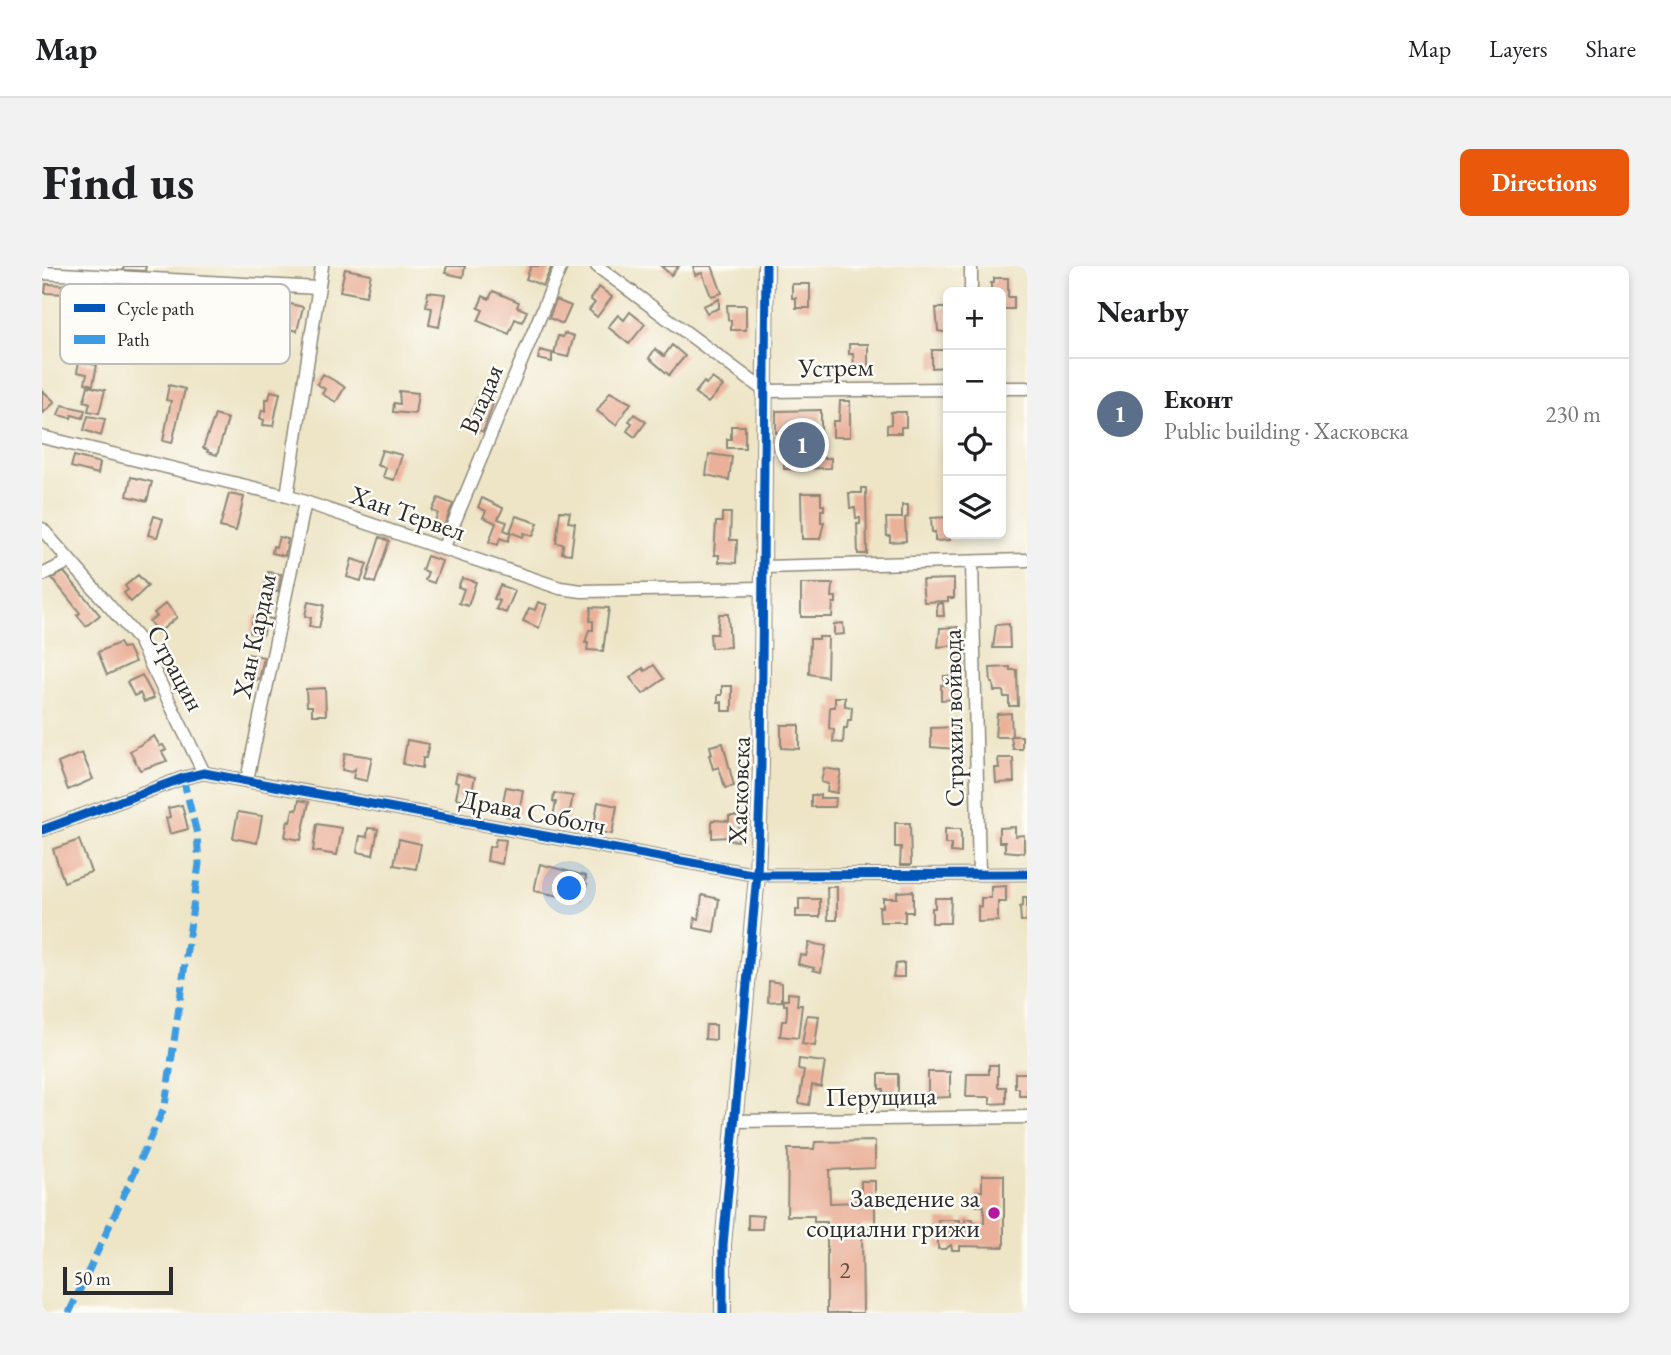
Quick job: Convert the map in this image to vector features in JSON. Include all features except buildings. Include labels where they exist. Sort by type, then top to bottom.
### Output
[{"type":"street","points":[[286,496],[321,266]]},
{"type":"street","name":"Владая","points":[[443,549],[561,266]]},
{"type":"street","name":"Устрем","points":[[597,266],[765,391],[943,389]]},
{"type":"street","name":"Хасковска","points":[[723,1313],[723,1245],[757,875],[764,567],[766,266]]},
{"type":"street","points":[[971,266],[971,287]]},
{"type":"street","points":[[42,273],[244,284]]},
{"type":"street","points":[[290,286],[318,288]]},
{"type":"street","points":[[1006,388],[1027,387]]},
{"type":"street","name":"Хан Тервел","points":[[42,437],[286,496],[560,588],[763,588]]},
{"type":"street","name":"Хан Кардам","points":[[247,780],[304,502]]},
{"type":"street","name":"Страцин","points":[[42,529],[139,640],[204,773]]},
{"type":"street","points":[[764,567],[1027,560]]},
{"type":"street","points":[[42,575],[71,561]]},
{"type":"street","name":"Страхил войвода","points":[[972,562],[979,874]]},
{"type":"street","name":"Драва Соболч","points":[[42,830],[183,778],[204,773],[757,875],[1027,874]]},
{"type":"street","name":"Перущица","points":[[735,1121],[1027,1117]]},
{"type":"marked path","points":[[69,1313],[165,1106],[199,864],[197,834],[183,778]]},
{"type":"cycle path","points":[[723,1313],[723,1245],[757,875],[761,766],[766,266]]},
{"type":"cycle path","points":[[42,830],[183,778],[204,773],[757,875],[1027,874]]},
{"type":"place","name":"Еконт","points":[[802,445]]},
{"type":"place","name":"Заведение за социални грижи","points":[[994,1213]]}]
